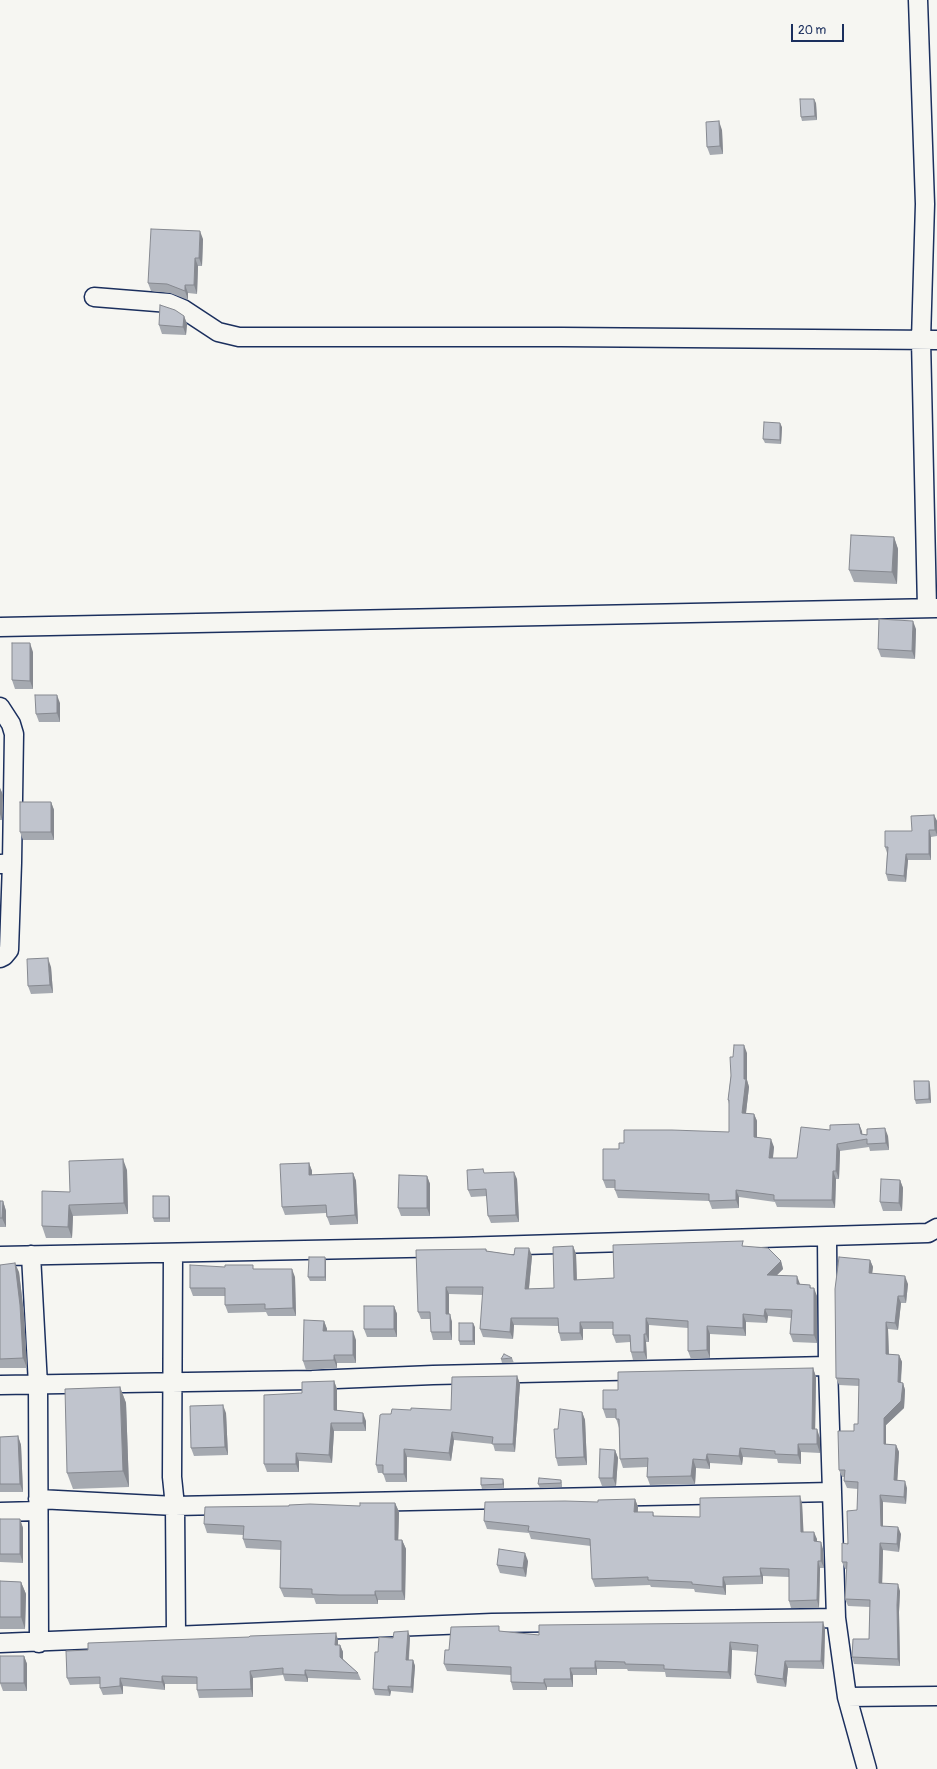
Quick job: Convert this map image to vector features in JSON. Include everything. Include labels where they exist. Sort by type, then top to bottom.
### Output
[{"type":"street","points":[[0,627],[932,608],[929,340],[931,203],[929,71],[918,0]]},
{"type":"street","points":[[94,297],[173,304],[218,332],[239,337],[561,336],[929,340]]},
{"type":"street","points":[[0,707],[11,724],[14,734],[6,786],[6,863],[9,950],[0,958]]},
{"type":"street","points":[[0,1256],[173,1253],[928,1233],[937,1228]]},
{"type":"street","points":[[827,1236],[828,1366],[836,1618],[847,1697],[867,1769]]},
{"type":"street","points":[[173,1253],[172,1477],[175,1506],[176,1635]]},
{"type":"street","points":[[31,1255],[38,1385],[39,1643]]},
{"type":"street","points":[[0,1385],[312,1380],[433,1375],[828,1366]]},
{"type":"street","points":[[0,1512],[38,1505],[175,1506],[832,1492]]},
{"type":"street","points":[[0,1643],[39,1643],[176,1635],[492,1623],[836,1618]]},
{"type":"street","points":[[847,1697],[937,1696]]},
{"type":"building","points":[[800,99],[814,99],[815,116],[801,117]]},
{"type":"building","points":[[719,121],[720,146],[707,147],[706,122]]},
{"type":"building","points":[[151,229],[200,231],[199,258],[195,258],[194,285],[185,285],[185,291],[167,284],[148,283]]},
{"type":"building","points":[[160,305],[175,310],[184,316],[183,327],[159,325]]},
{"type":"building","points":[[764,422],[780,423],[780,440],[763,439]]},
{"type":"building","points":[[851,535],[894,537],[892,572],[849,570]]},
{"type":"building","points":[[879,619],[913,621],[912,651],[878,649]]},
{"type":"building","points":[[12,643],[30,643],[30,681],[12,680]]},
{"type":"building","points":[[35,695],[57,695],[57,713],[36,714]]},
{"type":"building","points":[[20,802],[51,802],[51,832],[20,832]]},
{"type":"building","points":[[934,815],[935,830],[929,830],[929,854],[906,854],[904,876],[886,874],[888,847],[885,847],[885,831],[912,831],[911,816]]},
{"type":"building","points":[[48,958],[50,985],[28,986],[27,959]]},
{"type":"building","points":[[734,1045],[744,1045],[744,1079],[746,1079],[742,1113],[754,1114],[754,1137],[771,1139],[769,1158],[797,1158],[801,1127],[830,1130],[830,1125],[859,1124],[861,1134],[867,1135],[867,1129],[885,1128],[886,1143],[867,1144],[867,1139],[837,1144],[836,1171],[833,1171],[832,1200],[774,1200],[774,1195],[736,1190],[736,1200],[709,1201],[709,1194],[615,1190],[615,1180],[603,1180],[603,1149],[619,1149],[619,1143],[624,1143],[624,1130],[729,1132],[728,1100],[731,1076],[730,1057],[733,1057]]},
{"type":"building","points":[[914,1081],[929,1081],[929,1099],[915,1100]]},
{"type":"building","points":[[123,1159],[124,1203],[69,1205],[68,1227],[42,1226],[42,1191],[70,1192],[69,1161]]},
{"type":"building","points":[[309,1163],[309,1175],[353,1173],[355,1215],[327,1217],[326,1205],[282,1207],[280,1164]]},
{"type":"building","points":[[483,1169],[484,1173],[514,1172],[516,1215],[488,1216],[486,1189],[468,1190],[467,1170]]},
{"type":"building","points":[[399,1175],[427,1176],[427,1208],[398,1208]]},
{"type":"building","points":[[881,1179],[900,1180],[899,1203],[880,1202]]},
{"type":"building","points":[[153,1196],[169,1196],[169,1218],[153,1218]]},
{"type":"building","points":[[0,1201],[3,1201],[2,1218],[0,1218]]},
{"type":"building","points":[[743,1241],[742,1246],[768,1248],[781,1261],[767,1275],[797,1276],[797,1284],[810,1285],[810,1288],[814,1288],[814,1335],[790,1334],[792,1310],[765,1309],[764,1316],[743,1314],[743,1328],[707,1326],[707,1350],[688,1351],[688,1321],[646,1318],[644,1352],[631,1352],[630,1335],[613,1335],[613,1322],[580,1322],[580,1333],[559,1333],[558,1318],[511,1318],[510,1332],[480,1329],[483,1287],[446,1287],[446,1314],[450,1314],[450,1332],[431,1332],[430,1312],[418,1312],[416,1250],[486,1249],[486,1251],[514,1255],[515,1248],[529,1248],[525,1289],[554,1288],[553,1247],[573,1246],[574,1280],[614,1278],[613,1245]]},
{"type":"building","points":[[309,1257],[325,1257],[325,1277],[308,1277]]},
{"type":"building","points":[[839,1257],[870,1260],[869,1273],[905,1276],[904,1296],[898,1296],[895,1323],[886,1322],[886,1354],[899,1355],[898,1382],[903,1383],[901,1401],[884,1418],[884,1444],[896,1445],[894,1480],[905,1481],[904,1497],[880,1495],[881,1526],[898,1527],[897,1544],[880,1543],[879,1583],[898,1584],[898,1659],[852,1657],[853,1639],[869,1639],[870,1600],[845,1599],[847,1562],[842,1562],[842,1543],[848,1544],[847,1511],[857,1510],[858,1482],[844,1481],[845,1470],[839,1470],[838,1431],[854,1431],[854,1424],[858,1424],[859,1379],[836,1378],[835,1289]]},
{"type":"building","points":[[15,1263],[20,1305],[23,1358],[0,1359],[0,1265]]},
{"type":"building","points":[[190,1265],[225,1267],[225,1265],[253,1265],[253,1269],[292,1269],[293,1308],[265,1309],[265,1304],[225,1305],[225,1288],[190,1288]]},
{"type":"building","points":[[364,1306],[394,1306],[394,1329],[364,1329]]},
{"type":"building","points":[[304,1320],[324,1321],[323,1331],[353,1331],[353,1355],[334,1355],[334,1360],[303,1361]]},
{"type":"building","points":[[459,1323],[473,1323],[473,1341],[459,1341]]},
{"type":"building","points":[[504,1354],[512,1358],[501,1359]]},
{"type":"building","points":[[813,1368],[812,1429],[817,1429],[817,1444],[798,1444],[798,1455],[775,1454],[775,1451],[740,1448],[739,1456],[707,1454],[706,1460],[693,1459],[691,1476],[647,1477],[648,1458],[620,1459],[619,1419],[616,1419],[616,1409],[603,1409],[603,1390],[618,1390],[618,1372]]},
{"type":"building","points":[[517,1376],[513,1444],[492,1444],[493,1437],[452,1432],[449,1453],[404,1449],[404,1474],[383,1474],[383,1465],[376,1465],[380,1415],[391,1414],[392,1409],[411,1410],[411,1408],[451,1410],[452,1377]]},
{"type":"building","points":[[334,1381],[334,1410],[363,1413],[363,1423],[331,1423],[329,1455],[296,1453],[296,1464],[264,1464],[264,1395],[302,1393],[302,1382]]},
{"type":"building","points":[[120,1387],[123,1471],[67,1473],[65,1389]]},
{"type":"building","points":[[223,1405],[225,1447],[191,1448],[190,1406]]},
{"type":"building","points":[[560,1409],[582,1412],[584,1457],[556,1458],[554,1429],[558,1429]]},
{"type":"building","points":[[18,1436],[20,1484],[0,1484],[0,1437]]},
{"type":"building","points":[[600,1449],[615,1450],[613,1478],[599,1478]]},
{"type":"building","points":[[481,1478],[503,1479],[503,1484],[481,1485]]},
{"type":"building","points":[[539,1478],[561,1480],[561,1483],[538,1484]]},
{"type":"building","points":[[800,1496],[801,1532],[814,1532],[814,1541],[821,1542],[821,1561],[818,1561],[817,1600],[789,1601],[789,1569],[760,1568],[761,1576],[723,1577],[723,1587],[692,1584],[692,1582],[648,1580],[648,1577],[592,1579],[590,1539],[528,1531],[529,1526],[484,1521],[485,1502],[598,1502],[598,1500],[635,1499],[634,1512],[653,1512],[653,1516],[700,1517],[700,1498]]},
{"type":"building","points":[[360,1503],[395,1503],[395,1540],[402,1540],[402,1591],[375,1591],[375,1595],[339,1595],[312,1594],[312,1589],[280,1588],[281,1541],[243,1539],[244,1526],[204,1524],[205,1507],[289,1506],[310,1504],[360,1506]]},
{"type":"building","points":[[0,1519],[20,1519],[20,1554],[0,1554]]},
{"type":"building","points":[[499,1549],[525,1553],[523,1568],[497,1565]]},
{"type":"building","points":[[0,1581],[21,1582],[21,1617],[0,1617]]},
{"type":"building","points":[[823,1622],[821,1661],[785,1661],[783,1679],[755,1675],[758,1645],[730,1642],[728,1672],[664,1669],[664,1665],[625,1664],[625,1662],[595,1661],[595,1668],[570,1668],[571,1679],[544,1679],[544,1683],[511,1682],[511,1667],[444,1664],[445,1650],[449,1650],[451,1627],[499,1626],[499,1631],[539,1635],[539,1625]]},
{"type":"building","points":[[408,1631],[406,1660],[413,1660],[411,1687],[388,1686],[388,1690],[373,1689],[375,1652],[378,1652],[379,1637],[393,1638],[394,1632]]},
{"type":"building","points":[[336,1633],[335,1645],[340,1645],[340,1657],[358,1673],[305,1670],[305,1675],[283,1674],[283,1668],[250,1671],[251,1689],[197,1690],[197,1677],[162,1676],[162,1682],[120,1678],[120,1686],[100,1688],[100,1677],[67,1678],[66,1651],[88,1650],[88,1643]]},
{"type":"building","points":[[0,1656],[24,1656],[24,1683],[0,1683]]}]
